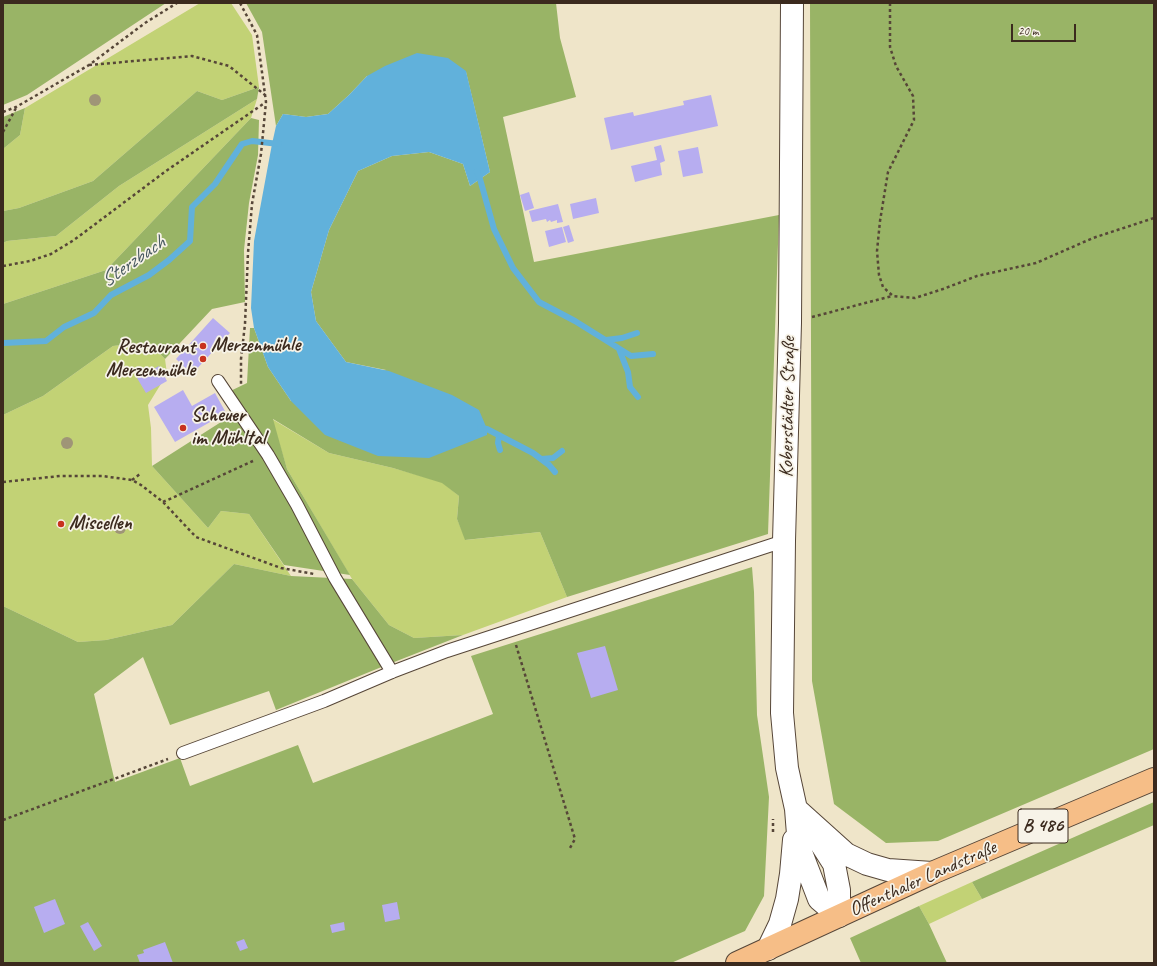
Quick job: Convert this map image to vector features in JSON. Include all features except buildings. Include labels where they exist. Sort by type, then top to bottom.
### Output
[{"type":"main road","name":"Offenthaler Landstraße","points":[[737,963],[932,873],[1154,779]]},
{"type":"street","name":"Koberstädter Straße","points":[[792,3],[790,324],[784,541],[782,713],[787,768],[796,809]]},
{"type":"street","points":[[796,809],[846,854],[866,864],[888,870],[932,873]]},
{"type":"street","points":[[796,809],[834,864],[839,890],[839,916]]},
{"type":"street","points":[[768,949],[780,924],[787,899],[791,874],[796,809]]},
{"type":"lane","points":[[218,381],[268,455],[297,505],[335,578],[392,672]]},
{"type":"lane","points":[[183,753],[324,701],[392,672],[447,651],[784,541]]},
{"type":"path","points":[[3,112],[16,107],[89,65],[145,23],[177,3]]},
{"type":"path","points":[[240,3],[257,35],[266,102],[261,154],[252,204],[245,324],[241,359],[241,385]]},
{"type":"path","points":[[890,3],[890,47],[896,66],[914,96],[914,120],[888,172],[880,221],[877,251],[879,275],[883,287],[893,296]]},
{"type":"path","points":[[89,65],[192,56],[229,66],[265,95]]},
{"type":"path","points":[[3,266],[30,261],[51,254],[63,247],[166,171],[266,102]]},
{"type":"path","points":[[3,132],[16,107]]},
{"type":"path","points":[[790,324],[893,296],[914,298],[977,276],[1036,263],[1093,238],[1154,218]]},
{"type":"path","points":[[163,502],[268,455]]},
{"type":"path","points":[[132,480],[140,474]]},
{"type":"path","points":[[3,482],[60,476],[102,476],[132,480],[141,484],[163,502],[196,537],[281,568],[335,578]]},
{"type":"path","points":[[512,629],[575,839],[570,848]]},
{"type":"path","points":[[3,820],[183,753]]},
{"type":"green space","points":[[3,3],[166,3],[27,95],[3,105]]},
{"type":"green space","points":[[200,3],[231,3],[252,35],[259,87],[222,100],[197,91],[93,181],[19,208],[3,211],[3,149],[20,135],[25,108]]},
{"type":"green space","points":[[246,3],[556,3],[560,38],[576,97],[503,117],[534,262],[779,215],[768,534],[567,597],[540,532],[465,540],[457,519],[459,496],[442,483],[393,468],[329,453],[273,419],[287,469],[350,575],[284,565],[249,514],[221,511],[208,528],[152,466],[232,415],[222,395],[247,383],[250,328],[254,328],[268,367],[291,401],[386,370],[346,362],[316,321],[311,292],[329,230],[358,171],[392,156],[429,152],[463,164],[470,186],[490,172],[466,72],[367,76],[328,114],[306,117],[283,114],[276,126],[262,32]]},
{"type":"green space","points":[[810,3],[1154,3],[1154,749],[938,841],[886,843],[834,804],[812,681]]},
{"type":"green space","points":[[259,87],[257,99],[119,186],[56,236],[7,241],[3,243],[3,211],[19,208],[93,181],[197,91],[222,100]]},
{"type":"green space","points":[[257,99],[251,118],[106,270],[3,304],[3,243],[7,241],[56,236],[119,186]]},
{"type":"green space","points":[[25,108],[20,135],[3,149],[3,117]]},
{"type":"green space","points":[[251,118],[259,120],[258,155],[249,203],[244,250],[245,302],[212,309],[165,359],[149,342],[113,346],[43,396],[3,415],[3,304],[106,270]]},
{"type":"green space","points":[[149,342],[165,359],[167,374],[148,405],[151,428],[152,466],[208,528],[221,511],[249,514],[291,576],[234,564],[172,625],[106,640],[78,642],[3,606],[3,415],[43,396],[113,346]]},
{"type":"green space","points":[[272,419],[329,453],[393,468],[442,482],[459,496],[457,519],[466,540],[540,532],[567,597],[463,635],[414,638],[389,625],[352,579],[287,469]]},
{"type":"green space","points":[[234,564],[291,576],[352,579],[389,625],[414,638],[463,635],[276,710],[269,691],[170,725],[143,657],[94,694],[115,782],[180,758],[190,786],[298,745],[313,783],[493,714],[471,656],[752,567],[757,715],[769,797],[764,896],[745,931],[671,963],[3,963],[3,606],[78,642],[106,640],[172,625]]},
{"type":"green space","points":[[1154,802],[1154,825],[982,899],[972,882]]},
{"type":"green space","points":[[972,882],[982,899],[929,924],[919,906]]},
{"type":"green space","points":[[919,906],[947,963],[861,963],[850,938]]},
{"type":"water","points":[[417,53],[448,58],[466,71],[490,172],[470,186],[463,164],[429,152],[392,156],[358,171],[329,230],[311,292],[316,321],[346,362],[389,371],[452,395],[479,410],[487,429],[487,435],[429,458],[378,456],[325,435],[291,401],[268,367],[254,328],[251,308],[254,241],[276,126],[283,114],[306,117],[328,114],[367,76],[385,66]]},
{"type":"waterway","name":"Sterzbach","points":[[3,343],[46,341],[64,327],[94,313],[111,295],[149,275],[169,260],[190,241],[192,207],[215,184],[242,144],[252,141],[279,144]]},
{"type":"waterway","points":[[477,171],[494,229],[513,268],[539,302],[575,321],[631,356],[653,354]]},
{"type":"waterway","points":[[606,340],[622,338],[637,333]]},
{"type":"waterway","points":[[619,349],[628,372],[630,387],[638,397]]},
{"type":"waterway","points":[[480,428],[487,429],[533,453],[549,465],[555,472]]},
{"type":"waterway","points":[[499,435],[498,443],[500,450]]},
{"type":"waterway","points":[[542,459],[553,458],[562,451]]},
{"type":"place","name":"Merzenmühle","points":[[203,346]]},
{"type":"place","name":"Restaurant Merzenmühle","points":[[203,359]]},
{"type":"place","name":"Scheuer im Mühltal","points":[[183,428]]},
{"type":"place","name":"Miscellen","points":[[61,524]]}]
